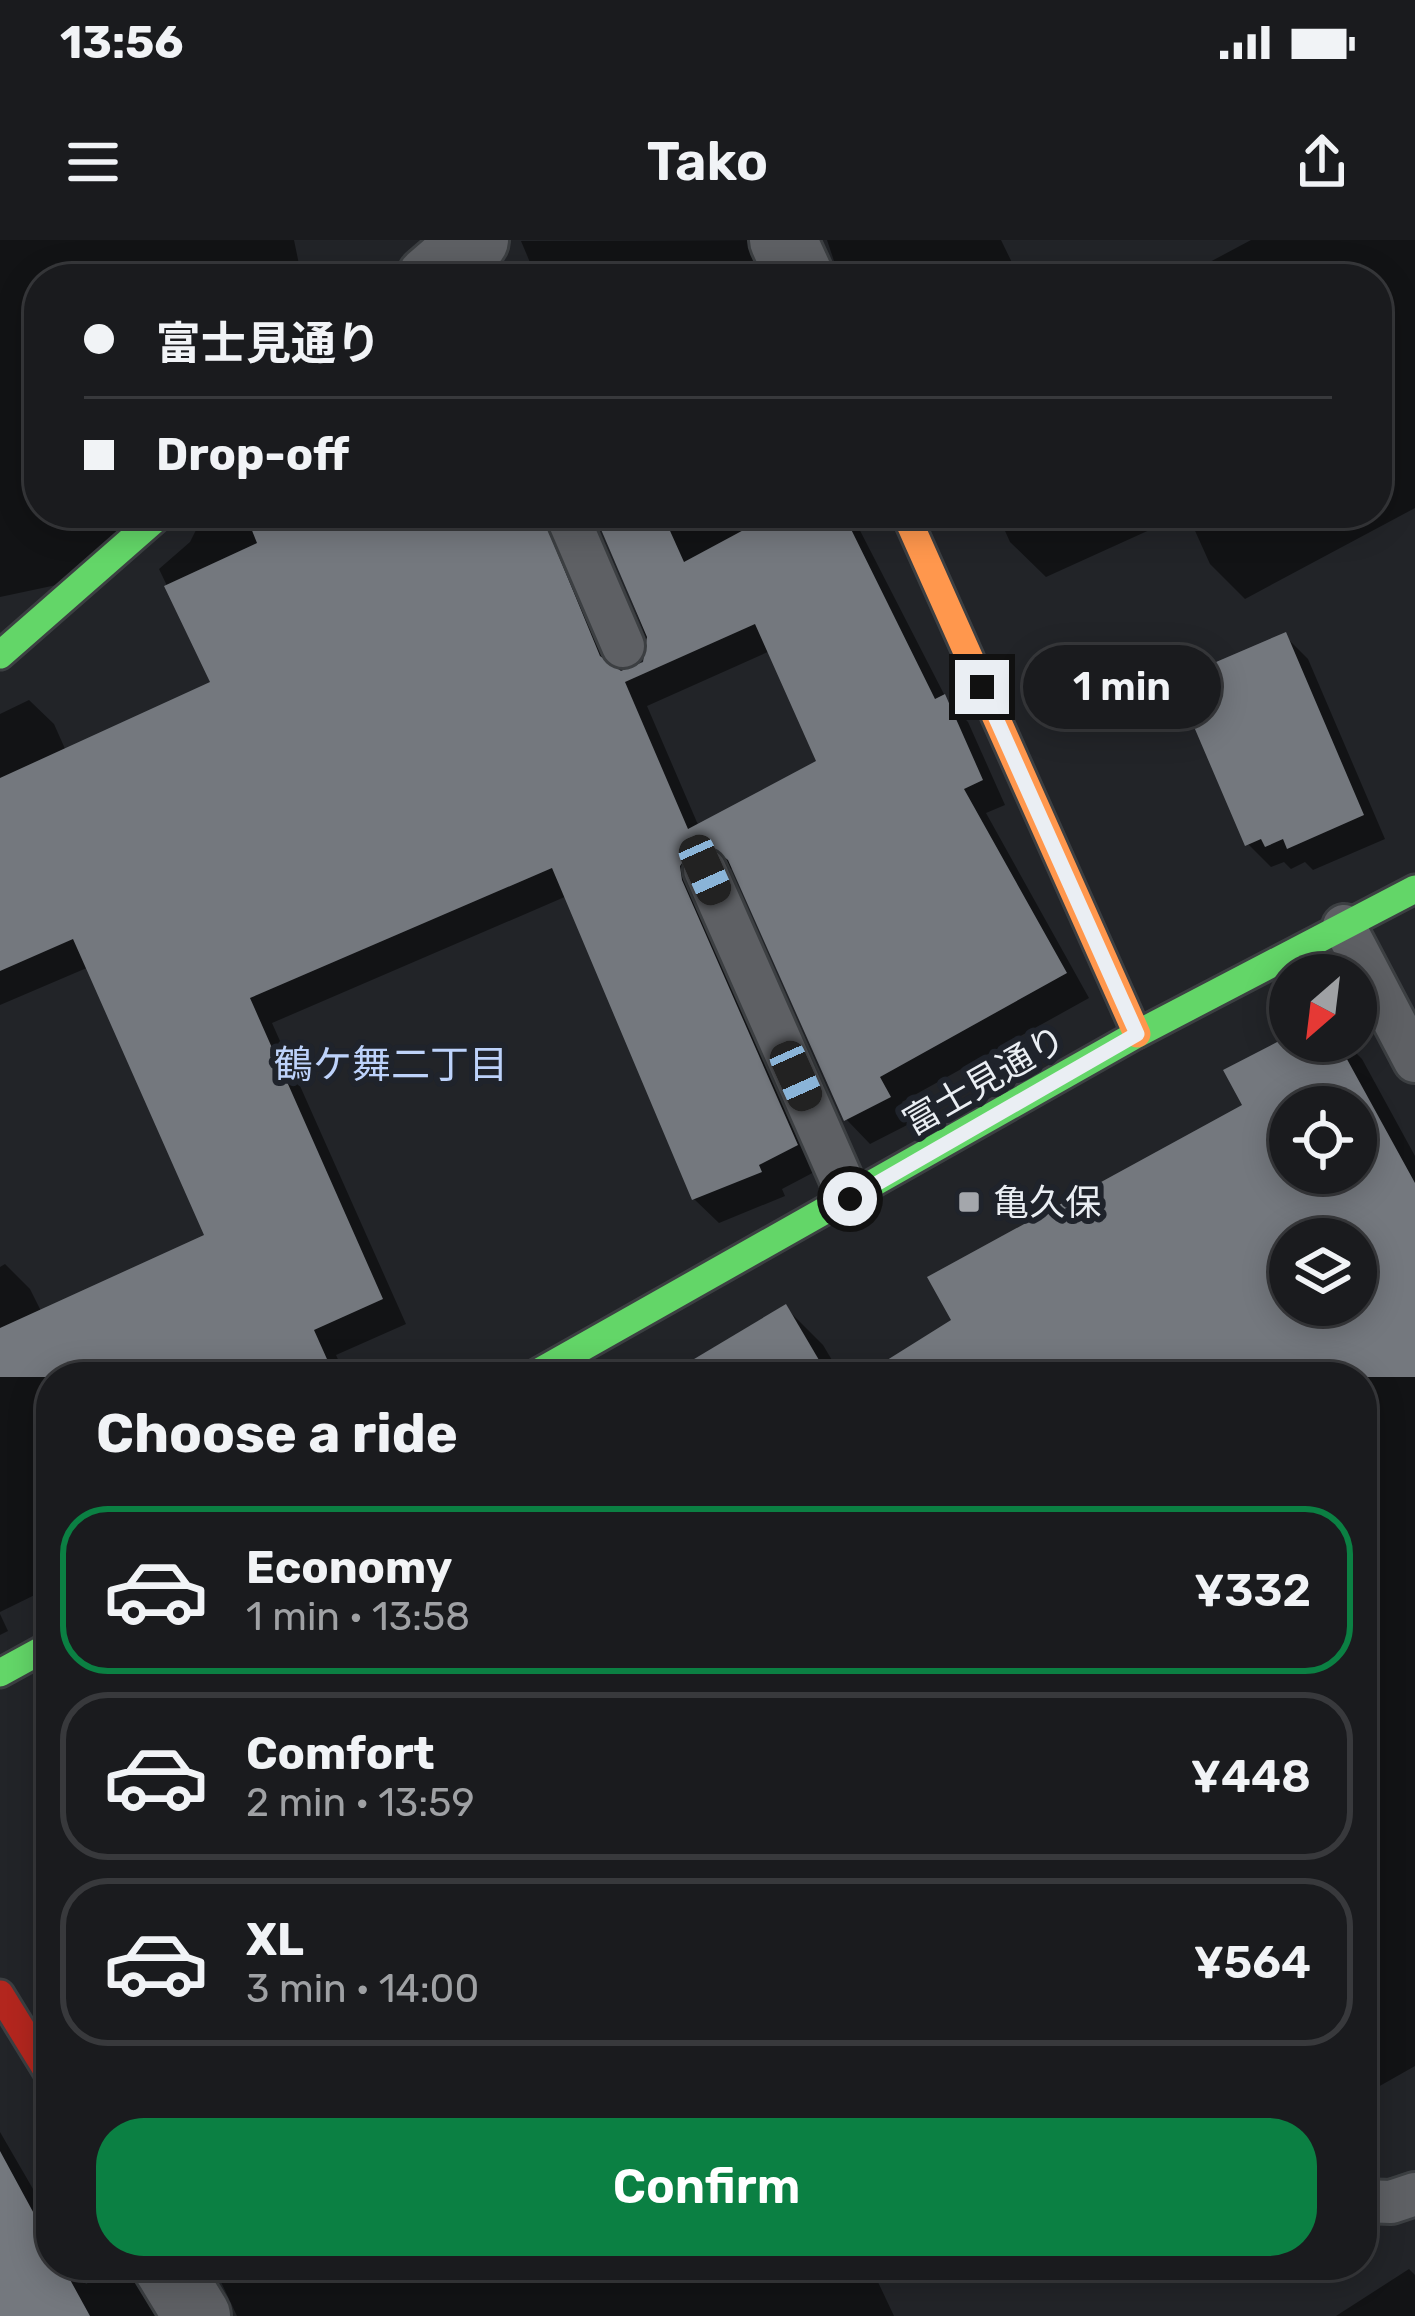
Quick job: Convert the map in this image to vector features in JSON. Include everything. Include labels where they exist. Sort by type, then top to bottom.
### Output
[{"type":"main road","points":[[0,655],[146,528]]},
{"type":"main road","points":[[912,528],[1137,1034]]},
{"type":"main road","name":"富士見通り","points":[[557,1362],[1137,1034],[1415,889]]},
{"type":"main road","points":[[0,1673],[36,1653]]},
{"type":"main road","points":[[0,1994],[36,2053]]},
{"type":"street","points":[[175,2280],[197,2316]]},
{"type":"lane","points":[[572,528],[623,646]]},
{"type":"lane","points":[[705,870],[850,1199]]},
{"type":"lane","points":[[1344,926],[1415,1061]]},
{"type":"lane","points":[[1377,2201],[1415,2194]]},
{"type":"building","points":[[251,528],[547,528],[600,656],[621,671],[643,662],[647,637],[600,528],[669,528],[684,562],[747,528],[850,528],[935,699],[945,694],[983,780],[964,789],[1067,973],[880,1077],[891,1097],[844,1121],[728,860],[709,845],[694,847],[680,866],[682,880],[798,1145],[759,1165],[762,1172],[692,1200],[552,868],[250,998],[383,1299],[314,1330],[328,1362],[36,1362],[36,1377],[0,1377],[0,1328],[204,1235],[73,939],[0,971],[0,778],[210,682],[164,586],[257,543]],"holes":[[[755,624],[816,761],[688,829],[625,682]]]},
{"type":"building","points":[[1286,632],[1364,815],[1287,849],[1283,839],[1265,847],[1261,839],[1245,846],[1174,680]]},
{"type":"building","points":[[1269,1046],[1269,1062],[1349,1062],[1362,1086],[1269,1086],[1269,1194],[1377,1194],[1377,1114],[1415,1183],[1415,1377],[1377,1377],[1377,1362],[884,1362],[951,1320],[927,1277],[1242,1105],[1223,1070]]},
{"type":"building","points":[[786,1304],[820,1362],[689,1362]]},
{"type":"building","points":[[0,2151],[36,2217],[36,2280],[70,2280],[90,2316],[0,2316]]},
{"type":"traffic: fast","points":[[0,655],[145,528]]},
{"type":"traffic: fast","points":[[557,1362],[1137,1034],[1415,889]]},
{"type":"traffic: fast","points":[[0,1673],[36,1653]]},
{"type":"traffic: slow","points":[[912,528],[1137,1034]]},
{"type":"traffic: jam","points":[[0,1994],[36,2053]]},
{"type":"place","name":"亀久保","points":[[969,1202]]},
{"type":"district","name":"鶴ケ舞二丁目","points":[[391,1064]]},
{"type":"route","points":[[850,1199],[1137,1034],[982,687]]}]
